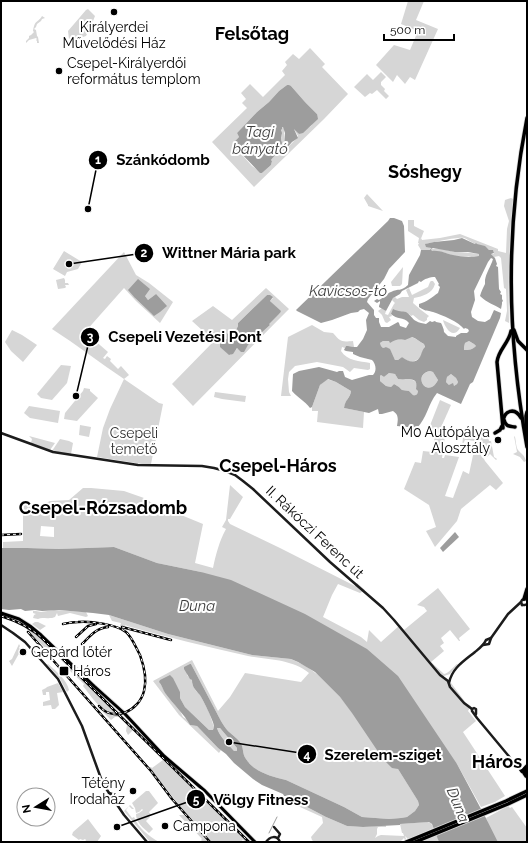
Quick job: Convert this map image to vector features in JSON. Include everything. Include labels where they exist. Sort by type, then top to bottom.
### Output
[{"type":"highway","points":[[526,430],[516,378],[511,282],[513,228],[517,182],[527,118]]},
{"type":"highway","points":[[526,430],[519,384],[514,330],[513,284],[514,233],[527,130]]},
{"type":"highway","points":[[504,427],[497,357],[509,339],[512,324]]},
{"type":"highway","points":[[514,330],[518,341],[526,349]]},
{"type":"highway","points":[[495,433],[502,428],[505,415],[512,411],[516,412],[520,416],[526,430]]},
{"type":"highway","points":[[527,412],[527,447]]},
{"type":"highway","points":[[503,419],[506,425],[509,427],[515,427]]},
{"type":"highway","points":[[525,601],[527,589]]},
{"type":"highway","points":[[525,601],[527,592]]},
{"type":"highway","points":[[519,768],[525,769],[524,773],[526,777]]},
{"type":"highway","points":[[415,842],[507,802],[527,791]]},
{"type":"highway","points":[[406,842],[527,795]]},
{"type":"main road","name":"II. Rákóczi Ferenc út","points":[[1,434],[50,452],[141,466],[208,467],[235,475],[253,488],[334,565],[375,600],[442,676],[449,678]]},
{"type":"main road","points":[[519,768],[478,719],[474,711],[464,703],[450,686],[449,678],[459,666],[485,644],[486,640],[490,640],[508,614],[525,601]]},
{"type":"main road","points":[[1,613],[15,617],[41,634],[94,686],[122,710],[164,756],[204,791],[256,842]]},
{"type":"main road","points":[[1,625],[25,642],[58,680],[81,723],[103,784],[114,801],[148,842]]},
{"type":"main road","points":[[274,827],[280,834],[278,838],[280,842]]},
{"type":"main road","points":[[266,842],[271,837],[278,838]]},
{"type":"green space","points":[[408,1],[424,1],[416,20],[438,29],[415,80],[410,77],[405,84],[397,75],[393,82],[376,65],[394,45],[410,50],[418,31],[401,24]]},
{"type":"green space","points":[[88,9],[95,16],[88,34],[77,39],[69,39],[68,31]]},
{"type":"green space","points":[[42,16],[45,18],[37,24],[34,29],[36,30],[39,43],[37,43],[36,38],[29,40],[26,43],[29,36],[34,32],[33,31],[36,23]]},
{"type":"green space","points":[[310,48],[325,64],[322,67],[348,94],[254,187],[212,142],[247,108],[242,103],[246,99],[241,93],[250,84],[263,97],[285,75],[282,71],[287,65],[285,62],[293,54],[299,59]],"holes":[[[287,85],[291,86],[317,115],[311,126],[299,134],[294,129],[298,136],[286,149],[284,129],[283,126],[282,127],[281,148],[271,160],[271,165],[262,173],[252,166],[233,143],[239,137],[237,133],[257,112],[279,91]]]},
{"type":"green space","points":[[381,72],[386,77],[381,82],[381,85],[389,96],[386,99],[377,90],[365,97],[354,87],[367,74],[373,80]]},
{"type":"green space","points":[[367,194],[383,211],[368,206],[364,198]]},
{"type":"green space","points":[[511,198],[513,199],[509,261],[509,323],[505,321],[507,311],[506,289],[504,288],[501,258],[499,256],[494,257],[491,254],[494,254],[493,250],[489,250],[475,244],[465,238],[461,238],[426,244],[431,249],[421,250],[418,245],[419,238],[408,231],[408,220],[414,220],[414,226],[424,231],[421,238],[422,240],[460,234],[498,249],[498,251],[506,253],[507,229],[509,221],[504,206],[505,200]]},
{"type":"green space","points":[[431,249],[479,254],[479,256],[455,256],[432,251]]},
{"type":"green space","points":[[64,251],[82,262],[78,269],[67,272],[65,276],[53,269]]},
{"type":"green space","points":[[124,252],[136,275],[149,283],[173,302],[160,323],[124,288],[85,332],[108,352],[103,358],[105,359],[107,356],[118,369],[121,366],[129,375],[124,379],[52,329]],"holes":[[[156,294],[152,314],[135,298],[145,296],[148,300]]]},
{"type":"green space","points":[[403,267],[402,284],[400,286],[392,286],[391,282]]},
{"type":"green space","points":[[64,278],[65,283],[68,283],[69,285],[65,285],[65,288],[58,289],[56,280]]},
{"type":"green space","points":[[431,281],[435,284],[432,290],[424,295],[414,298],[413,303],[429,316],[427,320],[424,322],[409,314],[391,314],[392,316],[389,317],[391,320],[387,323],[385,322],[382,315],[378,311],[382,308],[386,311],[385,314],[388,315],[395,303],[392,300],[393,298],[395,297],[397,299],[409,297],[406,290],[409,288],[412,295],[428,287]]},
{"type":"green space","points":[[266,288],[289,309],[193,406],[172,384],[214,341],[192,321],[213,306],[232,320]],"holes":[[[267,295],[273,298],[270,301],[280,311],[280,313],[245,349],[238,348],[230,355],[221,347],[221,343],[227,339],[227,334],[236,330],[238,323]]]},
{"type":"green space","points":[[443,320],[460,328],[455,333],[452,333],[447,329]]},
{"type":"green space","points":[[312,325],[324,332],[333,333],[342,341],[353,341],[354,347],[342,347],[341,351],[350,359],[370,363],[370,369],[354,368],[350,372],[343,367],[317,362],[295,366],[289,372],[288,379],[289,392],[291,396],[281,396],[288,337]]},
{"type":"green space","points":[[12,330],[37,345],[23,362],[11,351],[5,342]]},
{"type":"green space","points":[[411,337],[424,344],[425,348],[420,358],[415,361],[409,361],[402,357],[395,360],[391,352],[386,347],[383,348],[380,343],[383,341]]},
{"type":"green space","points":[[469,341],[476,346],[470,350],[464,350],[465,343]]},
{"type":"green space","points":[[61,365],[71,366],[67,383],[52,400],[41,398],[37,394]]},
{"type":"green space","points":[[430,371],[433,372],[438,380],[434,386],[430,388],[423,384],[422,377],[424,373]]},
{"type":"green space","points":[[389,373],[395,374],[398,379],[415,381],[418,387],[418,393],[413,395],[409,391],[402,390],[394,384],[391,387],[386,386],[380,381],[380,376],[381,375],[384,377]]},
{"type":"green space","points":[[451,374],[458,382],[454,386],[449,385],[446,382],[447,377]]},
{"type":"green space","name":"Csepeli temető","points":[[124,379],[159,403],[163,404],[151,464],[97,457],[103,428]]},
{"type":"green space","points":[[327,379],[336,382],[351,391],[344,408],[364,412],[363,428],[317,422],[318,411],[312,411],[312,407],[320,385]]},
{"type":"green space","points":[[84,388],[90,389],[90,391],[98,398],[77,421],[64,419],[65,413]]},
{"type":"green space","points":[[215,392],[246,396],[245,402],[214,397]]},
{"type":"green space","points":[[440,400],[451,405],[438,434],[427,433]]},
{"type":"green space","points":[[29,406],[60,411],[58,423],[30,418],[24,413]]},
{"type":"green space","points":[[80,425],[91,427],[89,437],[79,435]]},
{"type":"green space","points":[[487,434],[489,441],[491,441],[494,457],[497,459],[496,460],[490,454],[487,457],[482,451],[481,456],[503,483],[496,490],[490,485],[461,509],[457,521],[435,547],[426,531],[436,527],[429,505],[404,489],[415,462],[421,463],[423,451],[432,452],[435,435],[445,436],[442,458],[444,458],[445,455],[459,457],[445,496],[453,498],[463,471],[469,474],[476,441],[465,440],[463,444],[464,447],[462,448],[463,437]]},
{"type":"green space","points":[[29,436],[55,443],[50,450],[31,443],[32,439]]},
{"type":"green space","points":[[514,436],[517,449],[524,456],[526,461],[524,462],[520,457],[513,454],[517,452]]},
{"type":"green space","points":[[60,439],[73,443],[71,454],[52,451]]},
{"type":"green space","points":[[230,485],[243,497],[230,519],[228,519],[230,524],[355,586],[357,583],[365,590],[360,593],[338,584],[323,617],[361,637],[367,642],[369,630],[381,642],[400,625],[404,630],[427,611],[424,607],[417,605],[438,588],[470,629],[459,638],[460,641],[450,630],[441,638],[444,643],[440,646],[444,651],[431,662],[444,674],[458,664],[450,674],[444,676],[443,678],[446,679],[448,684],[451,683],[466,703],[471,706],[468,711],[476,721],[463,732],[505,796],[495,802],[481,807],[457,764],[201,572],[157,563],[114,547],[59,549],[3,548],[3,542],[23,541],[23,502],[44,509],[44,504],[50,501],[69,500],[83,488],[124,491],[144,498],[152,503],[203,524],[195,563],[213,568],[221,539],[226,529],[222,527],[226,520]],"holes":[[[41,526],[54,527],[54,537],[40,536]]]},
{"type":"green space","points":[[54,610],[86,612],[88,616],[86,617],[70,613],[58,616],[57,613],[53,618],[33,618],[36,614],[33,613],[33,611],[41,612]]},
{"type":"green space","points":[[109,615],[168,634],[252,655],[291,659],[306,666],[318,675],[340,697],[398,769],[419,805],[415,811],[407,817],[389,819],[362,817],[286,780],[258,771],[249,764],[240,742],[224,726],[191,664],[187,675],[192,680],[192,684],[199,693],[209,712],[214,727],[213,730],[209,730],[185,707],[180,698],[180,692],[159,682],[165,693],[183,717],[188,720],[190,725],[197,726],[221,750],[219,753],[179,715],[153,681],[192,660],[218,711],[230,697],[245,673],[301,682],[309,673],[295,665],[272,659],[248,656],[217,649],[126,625],[123,627],[120,626],[121,623],[112,621]]},
{"type":"green space","points":[[35,622],[46,626],[40,630],[32,624]]},
{"type":"green space","points":[[27,628],[44,640],[116,714],[106,711],[97,704],[83,686],[84,684],[52,651],[56,657],[50,653],[27,630]]},
{"type":"green space","points":[[19,644],[19,648],[21,650],[12,666],[9,661],[12,659]]},
{"type":"green space","points":[[47,664],[64,679],[69,690],[67,692],[60,679]]},
{"type":"green space","points":[[58,683],[63,692],[57,693],[59,705],[55,709],[52,709],[51,705],[43,706],[43,702],[50,700],[49,692],[46,692],[46,695],[43,695],[42,690]]},
{"type":"green space","points":[[102,711],[109,714],[118,715],[133,730],[128,735],[126,731],[127,725],[119,717],[115,717],[111,720]]},
{"type":"green space","points":[[217,728],[220,728],[237,748],[237,751],[234,751],[224,740]]},
{"type":"green space","points":[[163,760],[247,842],[243,840],[240,842],[212,842],[209,840],[186,814],[149,767],[152,768]]},
{"type":"green space","points":[[146,791],[149,791],[158,803],[149,812],[151,815],[146,821],[153,829],[149,833],[140,825],[136,817],[136,814],[143,810],[142,809],[136,813],[132,803]]},
{"type":"green space","points":[[290,798],[347,826],[363,827],[386,825],[386,827],[378,827],[375,838],[381,835],[404,836],[400,824],[428,822],[434,828],[408,839],[405,836],[406,839],[405,840],[404,838],[400,842],[314,842],[311,837],[323,823],[322,817],[300,807],[287,804]]},
{"type":"green space","points":[[129,806],[126,810],[132,818],[134,817],[141,829],[159,842],[150,842],[124,811]]},
{"type":"green space","points":[[508,806],[510,808],[512,807],[527,828],[527,842],[498,842],[486,818]]},
{"type":"green space","points":[[179,815],[184,815],[208,842],[203,842],[201,840],[202,839]]},
{"type":"green space","points":[[88,819],[101,836],[97,842],[85,842],[85,839],[79,840],[72,835],[73,832]]},
{"type":"green space","points":[[437,835],[439,842],[421,842]]},
{"type":"water","name":"Tagi bányató","points":[[287,85],[291,86],[317,114],[318,119],[303,133],[299,134],[294,129],[298,138],[286,149],[284,148],[285,133],[282,127],[281,148],[271,160],[271,165],[260,173],[234,146],[233,143],[239,137],[237,133],[257,112]]},
{"type":"water","name":"Kavicsos-tó","points":[[390,218],[394,218],[402,221],[404,226],[405,252],[389,269],[384,279],[367,302],[374,310],[374,315],[376,318],[379,318],[381,327],[389,327],[398,322],[400,326],[406,328],[409,323],[404,319],[391,314],[393,309],[406,312],[420,323],[426,324],[430,321],[435,321],[441,323],[444,332],[448,336],[456,337],[461,333],[467,333],[469,331],[450,319],[419,307],[419,304],[427,301],[438,293],[440,287],[435,277],[427,278],[421,282],[419,281],[418,283],[402,291],[393,298],[386,311],[379,307],[380,301],[377,303],[374,301],[377,299],[379,300],[408,285],[409,275],[420,255],[421,250],[430,250],[431,248],[426,247],[425,244],[434,242],[462,238],[475,244],[485,246],[489,250],[493,250],[494,253],[491,254],[495,258],[497,264],[496,266],[498,267],[499,289],[503,301],[501,309],[480,296],[485,284],[486,275],[493,259],[491,258],[474,291],[475,300],[471,312],[472,317],[478,321],[485,322],[490,319],[494,310],[501,313],[473,382],[470,384],[461,404],[437,393],[423,420],[417,428],[397,426],[398,417],[393,411],[379,414],[378,409],[369,413],[344,408],[351,391],[328,379],[320,385],[312,407],[310,408],[292,391],[293,374],[299,371],[319,367],[337,372],[343,371],[345,377],[352,380],[373,375],[375,372],[376,368],[372,360],[360,357],[353,354],[353,352],[344,350],[346,346],[357,347],[363,339],[367,330],[366,320],[369,313],[364,309],[321,323],[296,310]],"holes":[[[431,249],[468,252],[479,254],[479,256],[456,256],[432,251]],[[412,337],[424,344],[425,347],[420,357],[416,361],[409,361],[402,357],[395,360],[390,349],[386,347],[383,348],[380,343],[383,341],[389,341],[390,343],[403,339],[405,340]],[[469,341],[476,346],[467,350],[464,350],[465,343]],[[430,371],[433,372],[438,380],[434,386],[430,388],[423,384],[422,377],[424,373]],[[389,373],[395,374],[398,379],[414,380],[416,382],[416,389],[418,393],[413,395],[409,391],[402,390],[394,384],[391,387],[386,386],[380,381],[381,375],[384,377]],[[451,374],[458,382],[454,386],[453,383],[449,385],[446,382],[447,377]]]},
{"type":"water","points":[[138,279],[150,289],[145,296],[148,300],[156,294],[167,306],[154,316],[128,290]]},
{"type":"water","points":[[267,295],[273,297],[270,301],[281,311],[280,313],[269,324],[270,325],[248,345],[244,352],[241,352],[237,348],[233,354],[229,355],[220,347],[220,343],[227,339],[227,334],[232,330],[236,330],[238,323]]},
{"type":"water","points":[[455,532],[459,537],[443,552],[440,548]]},
{"type":"water","name":"Duna","points":[[114,547],[157,563],[231,580],[305,614],[367,649],[398,676],[457,764],[498,842],[439,842],[432,824],[429,822],[363,827],[347,826],[262,785],[253,779],[218,748],[197,726],[190,725],[165,693],[159,682],[160,680],[170,675],[180,692],[180,698],[185,707],[209,730],[213,730],[214,727],[208,710],[201,696],[193,686],[192,680],[184,669],[184,667],[191,664],[223,725],[241,744],[244,755],[249,764],[258,771],[286,780],[362,817],[389,819],[407,817],[415,811],[419,805],[398,769],[392,768],[383,759],[340,697],[315,672],[298,662],[291,659],[252,655],[168,634],[109,615],[59,610],[25,611],[21,609],[1,609],[1,548],[59,549]],"holes":[[[217,728],[220,728],[237,748],[237,751],[234,751],[222,737]]]},
{"type":"waterway","points":[[269,833],[277,817]]},
{"type":"railway","points":[[1,535],[21,534]]},
{"type":"railway","points":[[1,616],[24,625],[39,636],[249,842]]},
{"type":"railway","points":[[63,624],[89,622],[122,629],[128,634],[140,655],[144,668],[145,682],[144,691],[137,704],[132,709],[119,714],[112,714],[99,706]]},
{"type":"railway","points":[[76,637],[88,626],[96,624]]},
{"type":"railway","points":[[82,644],[97,631],[108,627]]},
{"type":"railway","points":[[122,627],[171,640]]},
{"type":"railway","points":[[28,632],[151,771],[172,799],[210,842]]},
{"type":"place","name":"Királyerdei Művelődési Ház","points":[[114,12]]},
{"type":"place","name":"Csepel-Királyerdői református templom","points":[[59,71]]},
{"type":"place","name":"Szánkódomb","points":[[88,209]]},
{"type":"place","name":"Wittner Mária park","points":[[69,264]]},
{"type":"place","name":"Csepeli Vezetési Pont","points":[[76,396]]},
{"type":"place","name":"M0 Autópálya Alosztály","points":[[498,440]]},
{"type":"place","name":"Gepárd lőtér","points":[[23,652]]},
{"type":"place","name":"Háros","points":[[64,671]]},
{"type":"place","name":"Szerelem-sziget","points":[[229,742]]},
{"type":"place","name":"Tétény Irodaház","points":[[133,791]]},
{"type":"place","name":"Campona","points":[[165,826]]},
{"type":"place","name":"Völgy Fitness","points":[[117,827]]},
{"type":"district","name":"Felsőtag","points":[[252,34]]},
{"type":"district","name":"Sóshegy","points":[[425,172]]},
{"type":"district","name":"Csepel-Háros","points":[[278,466]]},
{"type":"district","name":"Csepel-Rózsadomb","points":[[103,508]]},
{"type":"district","name":"Háros","points":[[497,762]]}]
